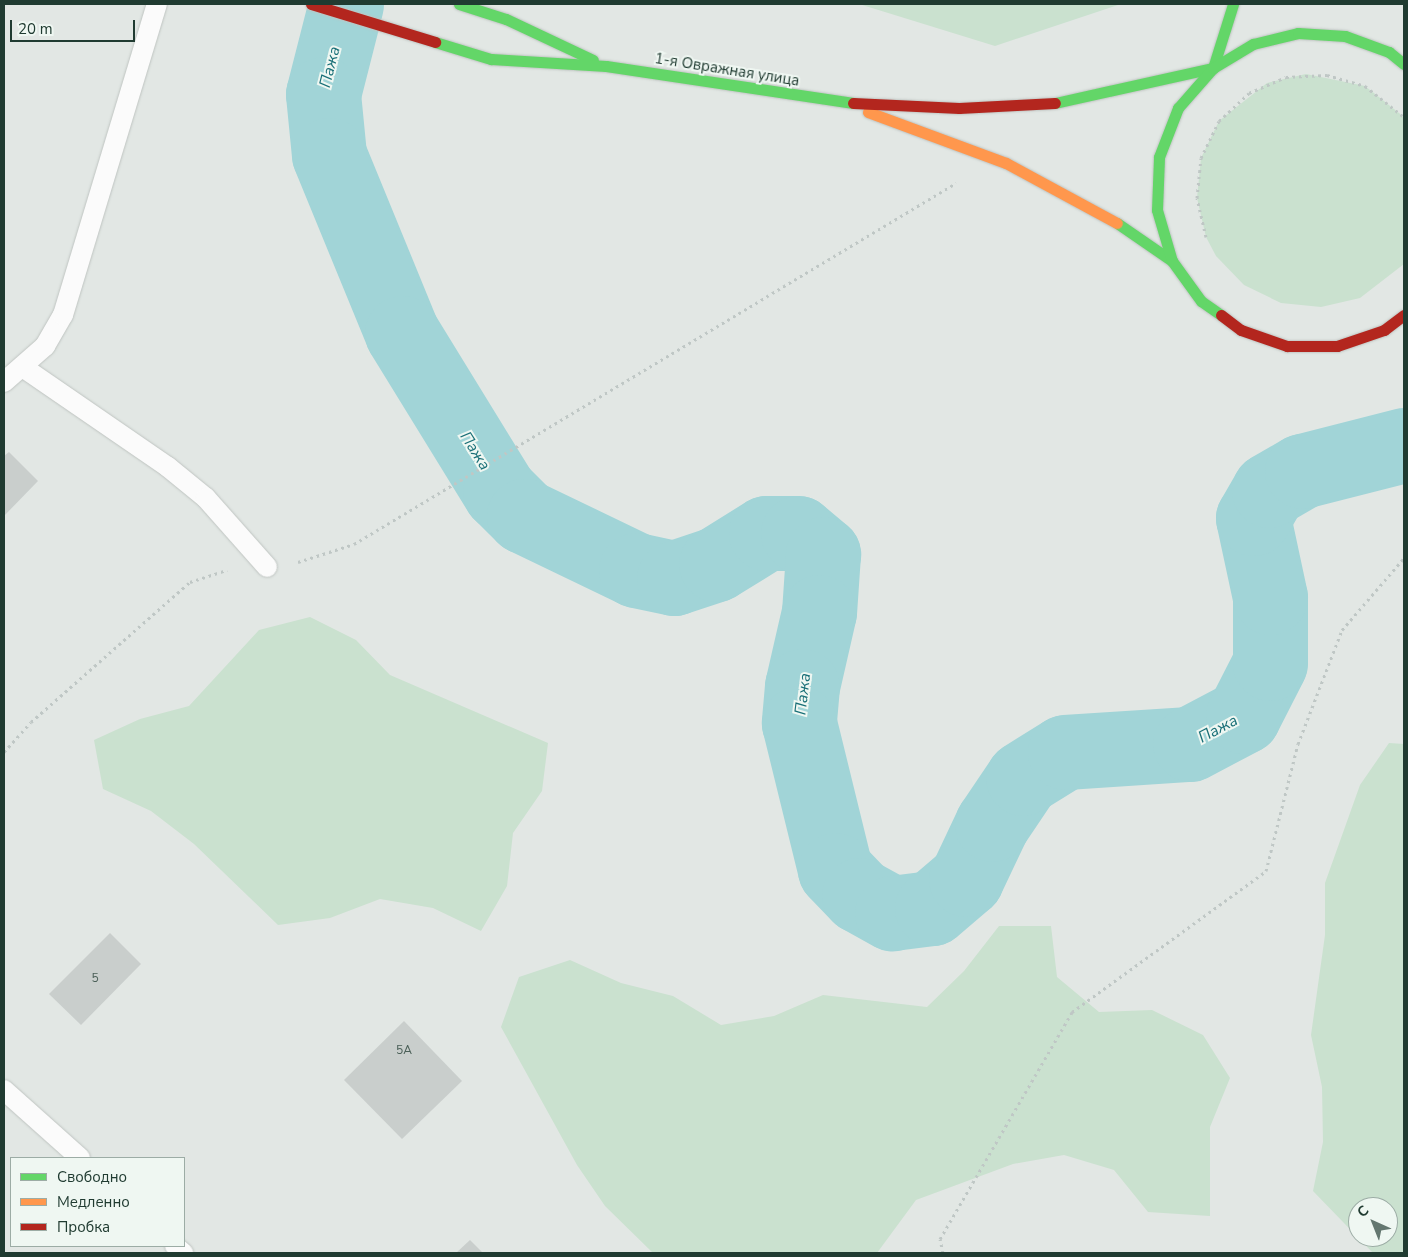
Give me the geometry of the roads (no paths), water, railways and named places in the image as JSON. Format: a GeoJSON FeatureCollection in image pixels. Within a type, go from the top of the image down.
{"type":"FeatureCollection","features":[{"type":"Feature","properties":{"kind":"street","name":"1-я Овражная улица"},"geometry":{"type":"LineString","coordinates":[[310,4],[491,59],[606,66],[843,103]]}},
{"type":"Feature","properties":{"kind":"street","name":"1-я Овражная улица"},"geometry":{"type":"LineString","coordinates":[[460,4],[506,19],[606,66]]}},
{"type":"Feature","properties":{"kind":"street"},"geometry":{"type":"LineString","coordinates":[[1233,4],[1213,68],[1178,108],[1159,157],[1157,210],[1172,261],[1201,301],[1240,330],[1288,346],[1337,346],[1404,324]]}},
{"type":"Feature","properties":{"kind":"street"},"geometry":{"type":"LineString","coordinates":[[843,103],[959,108],[1065,103],[1213,68],[1253,44],[1298,33],[1345,36],[1388,52],[1404,64]]}},
{"type":"Feature","properties":{"kind":"street"},"geometry":{"type":"LineString","coordinates":[[843,103],[1006,162],[1106,216],[1172,261]]}},
{"type":"Feature","properties":{"kind":"street"},"geometry":{"type":"LineString","coordinates":[[1384,330],[1404,316]]}},
{"type":"Feature","properties":{"kind":"lane"},"geometry":{"type":"LineString","coordinates":[[4,382],[24,368],[45,346],[63,315],[157,4]]}},
{"type":"Feature","properties":{"kind":"lane"},"geometry":{"type":"LineString","coordinates":[[24,368],[168,467],[206,498],[267,567]]}},
{"type":"Feature","properties":{"kind":"lane"},"geometry":{"type":"LineString","coordinates":[[4,1090],[79,1157]]}},
{"type":"Feature","properties":{"kind":"waterway","name":"Пажа"},"geometry":{"type":"LineString","coordinates":[[346,4],[323,94],[329,155],[402,333],[500,492],[524,516],[636,570],[674,578],[716,564],[766,533],[798,533],[823,554],[819,612],[802,686],[799,723],[835,870],[859,895],[892,913],[932,908],[966,879],[992,824],[1023,778],[1065,752],[1190,744],[1243,716],[1270,663],[1270,597],[1253,518],[1269,490],[1302,471],[1404,445]]}}]}
